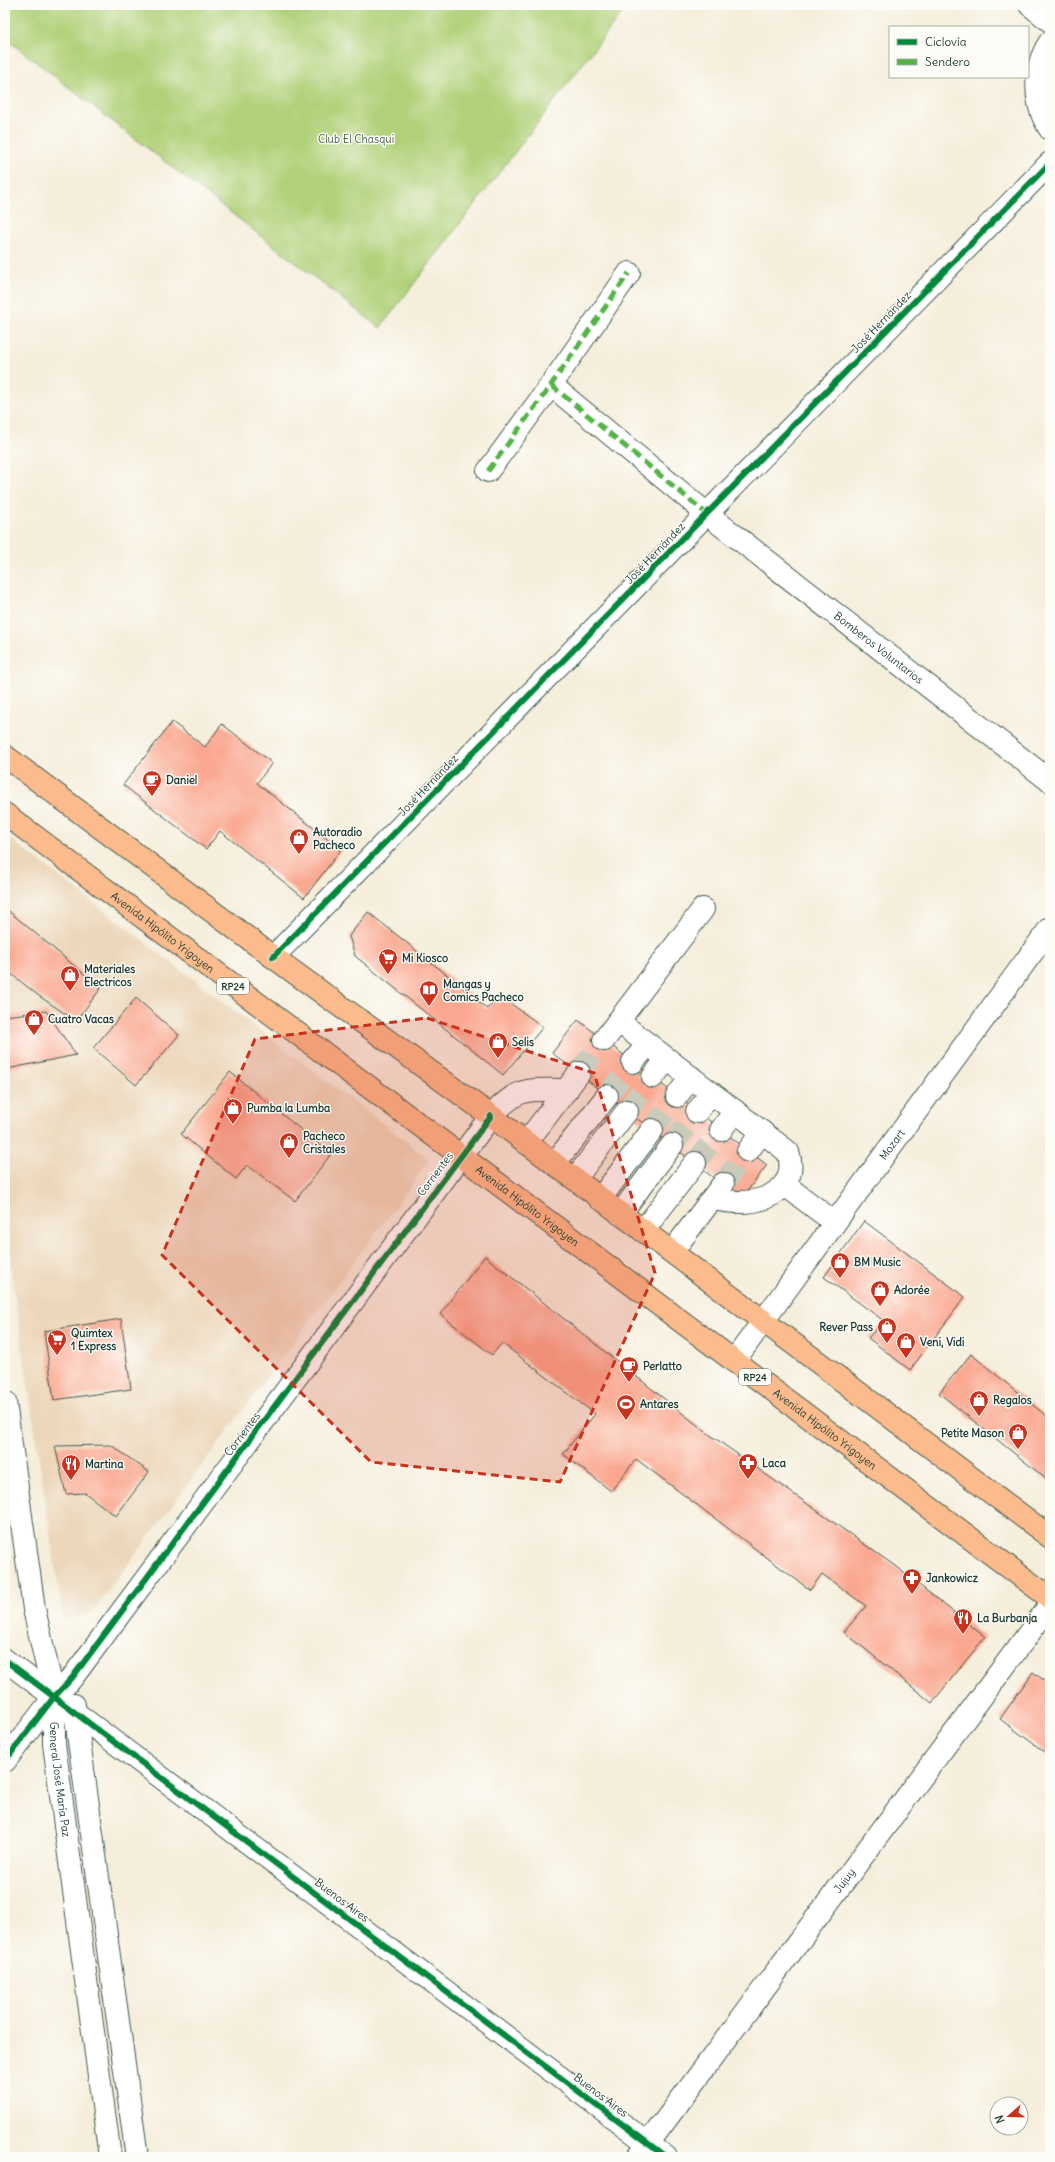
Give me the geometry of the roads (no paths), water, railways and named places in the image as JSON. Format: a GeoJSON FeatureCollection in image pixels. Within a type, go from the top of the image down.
{"type":"FeatureCollection","features":[{"type":"Feature","properties":{"kind":"main road"},"geometry":{"type":"LineString","coordinates":[[5,756],[273,957],[672,1252],[1050,1537]]}},
{"type":"Feature","properties":{"kind":"main road","name":"Avenida Hipólito Yrigoyen"},"geometry":{"type":"LineString","coordinates":[[5,814],[1050,1598]]}},
{"type":"Feature","properties":{"kind":"street"},"geometry":{"type":"LineString","coordinates":[[1030,5],[1050,21]]}},
{"type":"Feature","properties":{"kind":"street"},"geometry":{"type":"LineString","coordinates":[[1050,42],[1045,50],[1037,76],[1038,102],[1050,129]]}},
{"type":"Feature","properties":{"kind":"street","name":"José Hernández"},"geometry":{"type":"LineString","coordinates":[[273,957],[1050,163]]}},
{"type":"Feature","properties":{"kind":"street"},"geometry":{"type":"LineString","coordinates":[[488,472],[552,385],[629,273]]}},
{"type":"Feature","properties":{"kind":"street","name":"Bomberos Voluntarios"},"geometry":{"type":"LineString","coordinates":[[552,385],[707,514],[1050,781]]}},
{"type":"Feature","properties":{"kind":"street"},"geometry":{"type":"LineString","coordinates":[[604,1040],[703,909]]}},
{"type":"Feature","properties":{"kind":"street","name":"Mozart"},"geometry":{"type":"LineString","coordinates":[[734,1361],[1050,928]]}},
{"type":"Feature","properties":{"kind":"street"},"geometry":{"type":"LineString","coordinates":[[618,1021],[788,1152],[791,1161],[785,1185],[776,1193],[751,1202],[736,1202],[718,1191],[672,1252]]}},
{"type":"Feature","properties":{"kind":"street"},"geometry":{"type":"LineString","coordinates":[[633,1062],[648,1044]]}},
{"type":"Feature","properties":{"kind":"street"},"geometry":{"type":"LineString","coordinates":[[653,1077],[667,1059]]}},
{"type":"Feature","properties":{"kind":"street"},"geometry":{"type":"LineString","coordinates":[[677,1096],[691,1077]]}},
{"type":"Feature","properties":{"kind":"street","name":"Corrientes"},"geometry":{"type":"LineString","coordinates":[[5,1761],[54,1697],[72,1678],[490,1116],[507,1099],[516,1093],[573,1082],[526,1143]]}},
{"type":"Feature","properties":{"kind":"street"},"geometry":{"type":"LineString","coordinates":[[697,1112],[711,1093]]}},
{"type":"Feature","properties":{"kind":"street"},"geometry":{"type":"LineString","coordinates":[[554,1164],[608,1096]]}},
{"type":"Feature","properties":{"kind":"street"},"geometry":{"type":"LineString","coordinates":[[574,1179],[627,1111]]}},
{"type":"Feature","properties":{"kind":"street"},"geometry":{"type":"LineString","coordinates":[[721,1130],[735,1111]]}},
{"type":"Feature","properties":{"kind":"street"},"geometry":{"type":"LineString","coordinates":[[600,1199],[652,1130]]}},
{"type":"Feature","properties":{"kind":"street"},"geometry":{"type":"LineString","coordinates":[[748,1151],[762,1132]]}},
{"type":"Feature","properties":{"kind":"street"},"geometry":{"type":"LineString","coordinates":[[620,1214],[672,1145]]}},
{"type":"Feature","properties":{"kind":"street"},"geometry":{"type":"LineString","coordinates":[[643,1231],[695,1163]]}},
{"type":"Feature","properties":{"kind":"street"},"geometry":{"type":"LineString","coordinates":[[785,1185],[834,1222]]}},
{"type":"Feature","properties":{"kind":"street","name":"General José María Paz"},"geometry":{"type":"LineString","coordinates":[[5,1402],[34,1609],[54,1697],[54,1744],[110,2157]]}},
{"type":"Feature","properties":{"kind":"street","name":"Jujuy"},"geometry":{"type":"LineString","coordinates":[[644,2150],[1050,1605]]}},
{"type":"Feature","properties":{"kind":"street","name":"Buenos Aires"},"geometry":{"type":"LineString","coordinates":[[5,1660],[75,1712],[644,2150],[666,2157]]}},
{"type":"Feature","properties":{"kind":"street","name":"General José María Paz"},"geometry":{"type":"LineString","coordinates":[[72,1678],[75,1712],[137,2157]]}},
{"type":"Feature","properties":{"kind":"tunnel"},"geometry":{"type":"LineString","coordinates":[[579,1073],[604,1040]]}},
{"type":"Feature","properties":{"kind":"tunnel"},"geometry":{"type":"LineString","coordinates":[[607,1096],[633,1062]]}},
{"type":"Feature","properties":{"kind":"tunnel"},"geometry":{"type":"LineString","coordinates":[[627,1111],[653,1077]]}},
{"type":"Feature","properties":{"kind":"tunnel"},"geometry":{"type":"LineString","coordinates":[[652,1130],[677,1096]]}},
{"type":"Feature","properties":{"kind":"tunnel"},"geometry":{"type":"LineString","coordinates":[[672,1145],[697,1112]]}},
{"type":"Feature","properties":{"kind":"tunnel"},"geometry":{"type":"LineString","coordinates":[[695,1163],[721,1130]]}},
{"type":"Feature","properties":{"kind":"tunnel"},"geometry":{"type":"LineString","coordinates":[[723,1184],[748,1151]]}},
{"type":"Feature","properties":{"kind":"place","name":"Daniel"},"geometry":{"type":"Point","coordinates":[152,797]}},
{"type":"Feature","properties":{"kind":"place","name":"Autoradio Pacheco"},"geometry":{"type":"Point","coordinates":[299,855]}},
{"type":"Feature","properties":{"kind":"place","name":"Mi Kiosco"},"geometry":{"type":"Point","coordinates":[388,975]}},
{"type":"Feature","properties":{"kind":"place","name":"Materiales Electricos"},"geometry":{"type":"Point","coordinates":[70,992]}},
{"type":"Feature","properties":{"kind":"place","name":"Mangas y Comics Pacheco"},"geometry":{"type":"Point","coordinates":[429,1007]}},
{"type":"Feature","properties":{"kind":"place","name":"Cuatro Vacas"},"geometry":{"type":"Point","coordinates":[34,1036]}},
{"type":"Feature","properties":{"kind":"place","name":"Selis"},"geometry":{"type":"Point","coordinates":[498,1059]}},
{"type":"Feature","properties":{"kind":"place","name":"Pumba la Lumba"},"geometry":{"type":"Point","coordinates":[233,1125]}},
{"type":"Feature","properties":{"kind":"place","name":"Pacheco Cristales"},"geometry":{"type":"Point","coordinates":[289,1159]}},
{"type":"Feature","properties":{"kind":"place","name":"BM Music"},"geometry":{"type":"Point","coordinates":[840,1279]}},
{"type":"Feature","properties":{"kind":"place","name":"Adorée"},"geometry":{"type":"Point","coordinates":[880,1307]}},
{"type":"Feature","properties":{"kind":"place","name":"Rever Pass"},"geometry":{"type":"Point","coordinates":[887,1344]}},
{"type":"Feature","properties":{"kind":"place","name":"Quimtex 1 Express"},"geometry":{"type":"Point","coordinates":[57,1356]}},
{"type":"Feature","properties":{"kind":"place","name":"Veni, Vidi"},"geometry":{"type":"Point","coordinates":[906,1359]}},
{"type":"Feature","properties":{"kind":"place","name":"Perlatto"},"geometry":{"type":"Point","coordinates":[629,1383]}},
{"type":"Feature","properties":{"kind":"place","name":"Regalos"},"geometry":{"type":"Point","coordinates":[979,1417]}},
{"type":"Feature","properties":{"kind":"place","name":"Antares"},"geometry":{"type":"Point","coordinates":[626,1421]}},
{"type":"Feature","properties":{"kind":"place","name":"Petite Mason"},"geometry":{"type":"Point","coordinates":[1018,1450]}},
{"type":"Feature","properties":{"kind":"place","name":"Laca"},"geometry":{"type":"Point","coordinates":[748,1480]}},
{"type":"Feature","properties":{"kind":"place","name":"Martina"},"geometry":{"type":"Point","coordinates":[71,1481]}},
{"type":"Feature","properties":{"kind":"place","name":"Jankowicz"},"geometry":{"type":"Point","coordinates":[912,1595]}},
{"type":"Feature","properties":{"kind":"place","name":"La Burbanja"},"geometry":{"type":"Point","coordinates":[963,1635]}},
{"type":"Feature","properties":{"kind":"park label","name":"Club El Chasqui"},"geometry":{"type":"Point","coordinates":[356,139]}}]}
